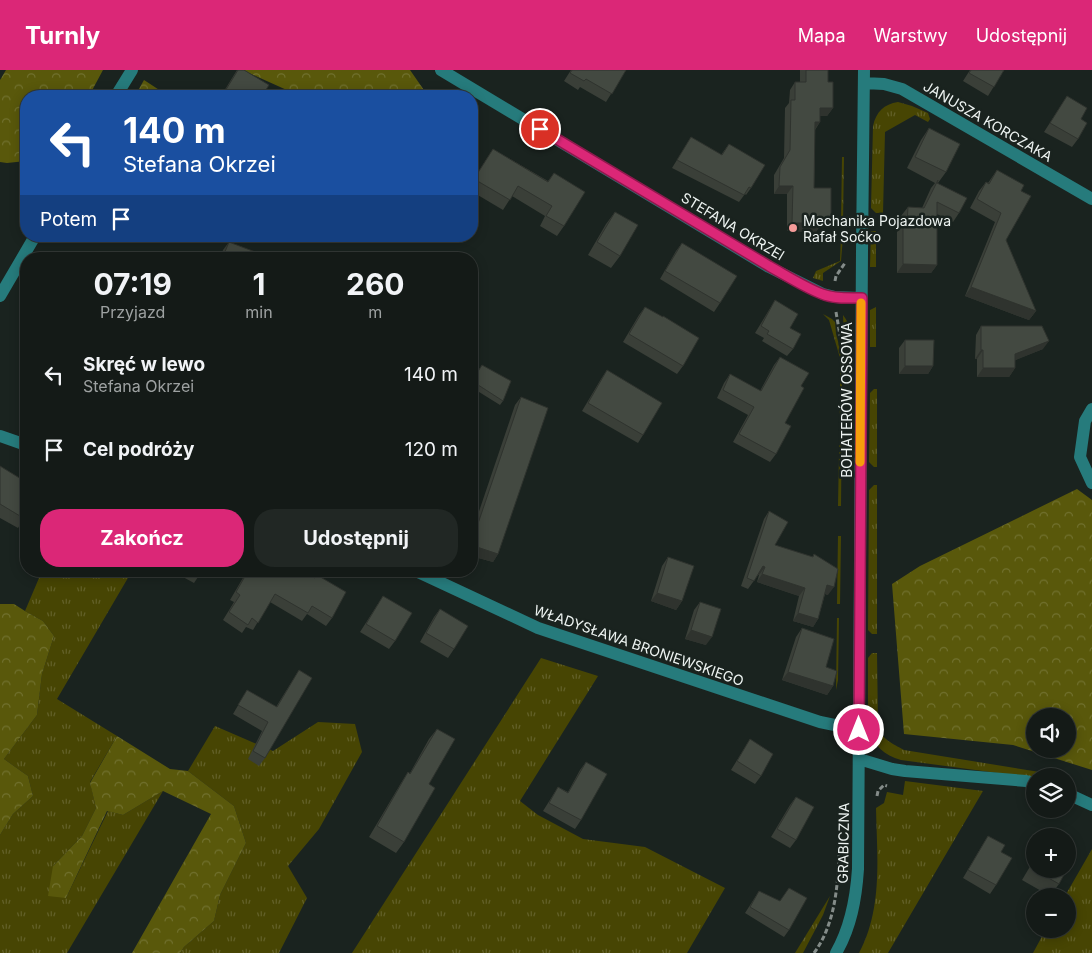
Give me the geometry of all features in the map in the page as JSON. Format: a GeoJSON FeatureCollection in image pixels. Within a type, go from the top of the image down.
{"type":"FeatureCollection","features":[{"type":"Feature","properties":{"kind":"street"},"geometry":{"type":"LineString","coordinates":[[120,90],[132,70]]}},
{"type":"Feature","properties":{"kind":"street","name":"STEFANA OKRZEI"},"geometry":{"type":"LineString","coordinates":[[441,70],[474,90]]}},
{"type":"Feature","properties":{"kind":"street","name":"BOHATERÓW OSSOWA"},"geometry":{"type":"LineString","coordinates":[[859,730],[864,76]]}},
{"type":"Feature","properties":{"kind":"street","name":"JANUSZA KORCZAKA"},"geometry":{"type":"LineString","coordinates":[[864,76],[902,89],[1092,199]]}},
{"type":"Feature","properties":{"kind":"street","name":"STEFANA OKRZEI"},"geometry":{"type":"LineString","coordinates":[[478,92],[769,266],[823,294],[835,297],[862,298]]}},
{"type":"Feature","properties":{"kind":"street"},"geometry":{"type":"LineString","coordinates":[[0,296],[20,262]]}},
{"type":"Feature","properties":{"kind":"street"},"geometry":{"type":"LineString","coordinates":[[1092,409],[1085,421],[1080,458],[1092,483]]}},
{"type":"Feature","properties":{"kind":"street"},"geometry":{"type":"LineString","coordinates":[[0,436],[20,443]]}},
{"type":"Feature","properties":{"kind":"street","name":"WŁADYSŁAWA BRONIEWSKIEGO"},"geometry":{"type":"LineString","coordinates":[[429,577],[538,628],[820,722],[859,730]]}},
{"type":"Feature","properties":{"kind":"street","name":"GRABICZNA"},"geometry":{"type":"LineString","coordinates":[[836,953],[848,930],[856,891],[859,847],[859,730]]}},
{"type":"Feature","properties":{"kind":"street"},"geometry":{"type":"LineString","coordinates":[[859,759],[905,771],[1026,781]]}},
{"type":"Feature","properties":{"kind":"street"},"geometry":{"type":"LineString","coordinates":[[1076,798],[1092,805]]}},
{"type":"Feature","properties":{"kind":"path"},"geometry":{"type":"LineString","coordinates":[[814,953],[819,946],[832,915],[836,891],[840,825]]}},
{"type":"Feature","properties":{"kind":"green space"},"geometry":{"type":"Polygon","coordinates":[[[6,70],[103,70],[92,90],[20,90],[20,162],[7,163],[0,162],[0,80],[6,70]]]}},
{"type":"Feature","properties":{"kind":"green space"},"geometry":{"type":"Polygon","coordinates":[[[242,70],[410,70],[424,90],[287,90],[242,70]]]}},
{"type":"Feature","properties":{"kind":"green space"},"geometry":{"type":"Polygon","coordinates":[[[144,80],[159,90],[138,90],[144,80]]]}},
{"type":"Feature","properties":{"kind":"green space"},"geometry":{"type":"Polygon","coordinates":[[[898,102],[928,113],[930,119],[928,122],[915,115],[885,132],[883,213],[876,213],[871,208],[873,126],[881,110],[898,102]]]}},
{"type":"Feature","properties":{"kind":"green space"},"geometry":{"type":"Polygon","coordinates":[[[842,157],[844,157],[843,223],[841,223],[842,157]]]}},
{"type":"Feature","properties":{"kind":"green space"},"geometry":{"type":"Polygon","coordinates":[[[871,231],[876,231],[876,267],[870,267],[871,231]]]}},
{"type":"Feature","properties":{"kind":"green space"},"geometry":{"type":"Polygon","coordinates":[[[841,236],[843,237],[841,261],[823,273],[823,281],[813,278],[816,271],[840,261],[841,236]]]}},
{"type":"Feature","properties":{"kind":"green space"},"geometry":{"type":"Polygon","coordinates":[[[876,307],[876,347],[870,347],[870,310],[876,307]]]}},
{"type":"Feature","properties":{"kind":"green space"},"geometry":{"type":"Polygon","coordinates":[[[823,314],[835,322],[842,356],[842,387],[840,387],[840,358],[829,320],[823,314]]]}},
{"type":"Feature","properties":{"kind":"green space"},"geometry":{"type":"Polygon","coordinates":[[[843,315],[849,325],[851,335],[852,356],[850,357],[844,326],[843,315]]]}},
{"type":"Feature","properties":{"kind":"green space"},"geometry":{"type":"Polygon","coordinates":[[[877,389],[877,467],[874,467],[869,462],[870,393],[877,389]]]}},
{"type":"Feature","properties":{"kind":"green space"},"geometry":{"type":"Polygon","coordinates":[[[840,400],[842,400],[841,506],[838,506],[840,400]]]}},
{"type":"Feature","properties":{"kind":"green space"},"geometry":{"type":"Polygon","coordinates":[[[874,485],[877,485],[877,634],[872,634],[868,630],[869,490],[874,485]]]}},
{"type":"Feature","properties":{"kind":"green space"},"geometry":{"type":"Polygon","coordinates":[[[1077,489],[1092,500],[1092,770],[1054,758],[1076,758],[1076,708],[1026,708],[1026,749],[1013,745],[904,734],[892,584],[920,566],[1077,489]]]}},
{"type":"Feature","properties":{"kind":"green space"},"geometry":{"type":"Polygon","coordinates":[[[838,536],[841,536],[840,604],[837,604],[838,536]]]}},
{"type":"Feature","properties":{"kind":"green space"},"geometry":{"type":"Polygon","coordinates":[[[39,577],[128,577],[57,699],[117,736],[90,782],[96,808],[82,836],[53,866],[66,898],[108,811],[123,815],[163,791],[67,953],[0,953],[0,835],[13,814],[33,796],[28,776],[4,759],[37,715],[42,674],[54,636],[43,621],[25,611],[39,577]]]}},
{"type":"Feature","properties":{"kind":"green space"},"geometry":{"type":"Polygon","coordinates":[[[0,604],[14,604],[43,621],[54,636],[42,674],[37,715],[4,759],[28,776],[33,796],[13,814],[0,835],[0,604]]]}},
{"type":"Feature","properties":{"kind":"green space"},"geometry":{"type":"Polygon","coordinates":[[[837,618],[839,618],[838,680],[836,690],[837,618]]]}},
{"type":"Feature","properties":{"kind":"green space"},"geometry":{"type":"Polygon","coordinates":[[[872,653],[877,653],[878,726],[885,738],[904,750],[1026,770],[1026,777],[901,760],[880,749],[873,740],[868,728],[868,658],[872,653]]]}},
{"type":"Feature","properties":{"kind":"green space"},"geometry":{"type":"Polygon","coordinates":[[[541,658],[598,676],[520,801],[538,815],[583,839],[645,847],[725,888],[687,953],[352,953],[541,658]]]}},
{"type":"Feature","properties":{"kind":"green space"},"geometry":{"type":"Polygon","coordinates":[[[318,722],[355,724],[362,752],[319,829],[288,866],[307,898],[279,953],[180,953],[184,947],[214,921],[220,895],[246,843],[234,806],[188,771],[215,726],[273,751],[318,722]]]}},
{"type":"Feature","properties":{"kind":"green space"},"geometry":{"type":"Polygon","coordinates":[[[117,736],[170,769],[188,771],[234,806],[246,843],[220,895],[214,921],[184,947],[180,953],[132,953],[211,814],[163,791],[123,815],[107,811],[66,898],[48,896],[53,866],[82,836],[96,808],[90,783],[117,736]]]}},
{"type":"Feature","properties":{"kind":"green space"},"geometry":{"type":"Polygon","coordinates":[[[905,781],[983,791],[888,953],[859,953],[867,936],[875,900],[877,882],[876,808],[884,803],[887,792],[903,795],[905,781]]]}},
{"type":"Feature","properties":{"kind":"green space"},"geometry":{"type":"Polygon","coordinates":[[[1092,849],[1092,953],[1033,953],[1041,938],[1076,938],[1076,888],[1070,888],[1092,849]]]}},
{"type":"Feature","properties":{"kind":"green space"},"geometry":{"type":"Polygon","coordinates":[[[830,896],[823,915],[803,953],[795,953],[830,896]]]}},
{"type":"Feature","properties":{"kind":"building"},"geometry":{"type":"Polygon","coordinates":[[[238,70],[244,70],[269,85],[266,90],[226,90],[238,70]]]}},
{"type":"Feature","properties":{"kind":"building"},"geometry":{"type":"Polygon","coordinates":[[[572,70],[626,70],[612,94],[586,79],[584,81],[570,73],[572,70]]]}},
{"type":"Feature","properties":{"kind":"building"},"geometry":{"type":"Polygon","coordinates":[[[806,70],[828,70],[828,82],[833,82],[833,108],[820,108],[820,122],[815,122],[814,188],[831,188],[831,218],[822,217],[822,223],[792,223],[793,186],[779,186],[780,167],[790,150],[791,100],[795,100],[795,82],[806,82],[806,70]]]}},
{"type":"Feature","properties":{"kind":"building"},"geometry":{"type":"Polygon","coordinates":[[[971,70],[1004,70],[994,87],[969,73],[971,70]]]}},
{"type":"Feature","properties":{"kind":"building"},"geometry":{"type":"Polygon","coordinates":[[[1067,96],[1087,108],[1081,119],[1087,123],[1078,139],[1050,123],[1067,96]]]}},
{"type":"Feature","properties":{"kind":"building"},"geometry":{"type":"Polygon","coordinates":[[[929,128],[960,144],[946,172],[915,157],[929,128]]]}},
{"type":"Feature","properties":{"kind":"building"},"geometry":{"type":"Polygon","coordinates":[[[691,137],[722,155],[729,144],[765,165],[751,188],[749,187],[744,195],[677,160],[691,137]]]}},
{"type":"Feature","properties":{"kind":"building"},"geometry":{"type":"Polygon","coordinates":[[[493,149],[548,182],[554,173],[585,192],[564,226],[546,216],[552,206],[518,186],[510,200],[478,181],[478,173],[493,149]]]}},
{"type":"Feature","properties":{"kind":"building"},"geometry":{"type":"Polygon","coordinates":[[[997,170],[1024,185],[1021,191],[1031,196],[1006,240],[1036,311],[971,287],[1001,213],[977,199],[986,182],[989,184],[997,170]]]}},
{"type":"Feature","properties":{"kind":"building"},"geometry":{"type":"Polygon","coordinates":[[[938,180],[937,183],[967,198],[959,213],[937,202],[937,265],[903,264],[903,223],[907,223],[908,207],[924,208],[938,180]]]}},
{"type":"Feature","properties":{"kind":"building"},"geometry":{"type":"Polygon","coordinates":[[[615,212],[638,225],[620,256],[597,242],[615,212]]]}},
{"type":"Feature","properties":{"kind":"building"},"geometry":{"type":"Polygon","coordinates":[[[229,242],[255,252],[225,252],[229,242]]]}},
{"type":"Feature","properties":{"kind":"building"},"geometry":{"type":"Polygon","coordinates":[[[682,243],[737,276],[720,303],[665,271],[682,243]]]}},
{"type":"Feature","properties":{"kind":"building"},"geometry":{"type":"Polygon","coordinates":[[[775,300],[798,314],[790,328],[801,334],[793,349],[767,334],[769,331],[761,326],[775,300]]]}},
{"type":"Feature","properties":{"kind":"building"},"geometry":{"type":"Polygon","coordinates":[[[645,307],[699,338],[683,366],[629,334],[645,307]]]}},
{"type":"Feature","properties":{"kind":"building"},"geometry":{"type":"Polygon","coordinates":[[[981,326],[1042,326],[1049,341],[1015,354],[1015,368],[983,368],[981,326]]]}},
{"type":"Feature","properties":{"kind":"building"},"geometry":{"type":"Polygon","coordinates":[[[905,340],[934,340],[933,366],[905,366],[905,340]]]}},
{"type":"Feature","properties":{"kind":"building"},"geometry":{"type":"Polygon","coordinates":[[[780,357],[809,373],[801,386],[804,388],[785,423],[791,426],[776,454],[739,434],[754,407],[723,390],[730,374],[761,391],[780,357]]]}},
{"type":"Feature","properties":{"kind":"building"},"geometry":{"type":"Polygon","coordinates":[[[482,365],[511,381],[503,401],[478,385],[478,371],[482,365]]]}},
{"type":"Feature","properties":{"kind":"building"},"geometry":{"type":"Polygon","coordinates":[[[607,370],[662,403],[643,435],[588,403],[607,370]]]}},
{"type":"Feature","properties":{"kind":"building"},"geometry":{"type":"Polygon","coordinates":[[[521,397],[548,408],[498,554],[478,547],[478,523],[521,397]]]}},
{"type":"Feature","properties":{"kind":"building"},"geometry":{"type":"Polygon","coordinates":[[[0,466],[20,478],[20,516],[0,504],[0,466]]]}},
{"type":"Feature","properties":{"kind":"building"},"geometry":{"type":"Polygon","coordinates":[[[769,511],[788,522],[775,545],[813,557],[814,554],[838,569],[834,587],[827,585],[818,619],[798,613],[805,588],[762,574],[765,567],[763,566],[754,581],[747,578],[769,511]]]}},
{"type":"Feature","properties":{"kind":"building"},"geometry":{"type":"Polygon","coordinates":[[[668,557],[694,566],[682,601],[657,593],[668,557]]]}},
{"type":"Feature","properties":{"kind":"building"},"geometry":{"type":"Polygon","coordinates":[[[245,577],[320,577],[346,592],[332,618],[312,606],[308,613],[275,594],[258,623],[252,618],[248,625],[229,612],[240,595],[236,592],[245,577]]]}},
{"type":"Feature","properties":{"kind":"building"},"geometry":{"type":"Polygon","coordinates":[[[383,596],[412,613],[395,641],[366,624],[383,596]]]}},
{"type":"Feature","properties":{"kind":"building"},"geometry":{"type":"Polygon","coordinates":[[[700,602],[721,609],[712,637],[691,630],[700,602]]]}},
{"type":"Feature","properties":{"kind":"building"},"geometry":{"type":"Polygon","coordinates":[[[440,609],[468,626],[454,649],[426,633],[440,609]]]}},
{"type":"Feature","properties":{"kind":"building"},"geometry":{"type":"Polygon","coordinates":[[[802,628],[834,639],[826,667],[837,671],[833,686],[788,672],[802,628]]]}},
{"type":"Feature","properties":{"kind":"building"},"geometry":{"type":"Polygon","coordinates":[[[299,670],[312,678],[265,758],[253,751],[268,722],[238,705],[247,690],[277,707],[299,670]]]}},
{"type":"Feature","properties":{"kind":"building"},"geometry":{"type":"Polygon","coordinates":[[[437,729],[455,739],[429,784],[435,788],[404,842],[377,826],[408,772],[410,774],[437,729]]]}},
{"type":"Feature","properties":{"kind":"building"},"geometry":{"type":"Polygon","coordinates":[[[750,739],[773,754],[761,776],[737,761],[750,739]]]}},
{"type":"Feature","properties":{"kind":"building"},"geometry":{"type":"Polygon","coordinates":[[[586,762],[607,774],[581,820],[549,803],[558,787],[568,793],[586,762]]]}},
{"type":"Feature","properties":{"kind":"building"},"geometry":{"type":"Polygon","coordinates":[[[796,797],[814,807],[796,840],[777,829],[796,797]]]}},
{"type":"Feature","properties":{"kind":"building"},"geometry":{"type":"Polygon","coordinates":[[[988,836],[1005,845],[1001,852],[1012,858],[996,885],[968,870],[988,836]]]}},
{"type":"Feature","properties":{"kind":"building"},"geometry":{"type":"Polygon","coordinates":[[[1048,878],[1062,878],[1059,884],[1048,878]]]}},
{"type":"Feature","properties":{"kind":"building"},"geometry":{"type":"Polygon","coordinates":[[[789,888],[807,898],[789,930],[750,907],[759,891],[780,901],[789,888]]]}},
{"type":"Feature","properties":{"kind":"slow traffic"},"geometry":{"type":"LineString","coordinates":[[860,462],[861,303]]}},
{"type":"Feature","properties":{"kind":"place","name":"Mechanika Pojazdowa Rafał Soćko"},"geometry":{"type":"Point","coordinates":[793,228]}},
{"type":"Feature","properties":{"kind":"route"},"geometry":{"type":"LineString","coordinates":[[540,129],[804,285],[823,294],[835,297],[862,298],[859,730]]}}]}
